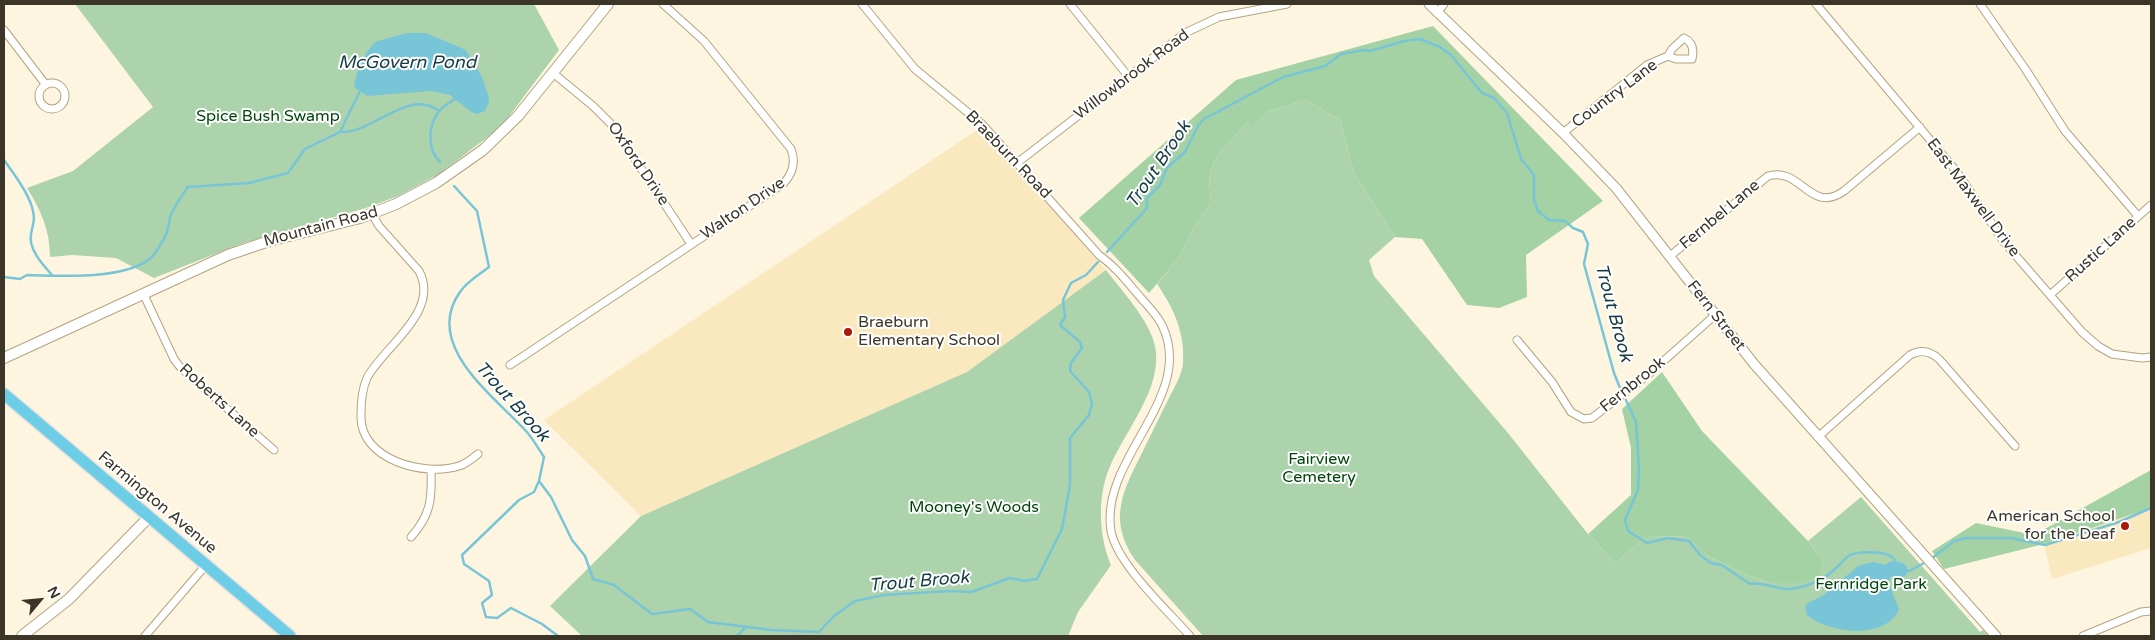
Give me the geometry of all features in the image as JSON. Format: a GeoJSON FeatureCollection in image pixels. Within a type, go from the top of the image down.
{"type":"FeatureCollection","features":[{"type":"Feature","properties":{"kind":"main road","name":"Mountain Road"},"geometry":{"type":"LineString","coordinates":[[4,358],[143,293],[246,248],[339,225],[372,214],[428,188],[483,150],[518,116],[608,4]]}},
{"type":"Feature","properties":{"kind":"main road","name":"Farmington Avenue"},"geometry":{"type":"LineString","coordinates":[[4,394],[290,636]]}},
{"type":"Feature","properties":{"kind":"main road"},"geometry":{"type":"LineString","coordinates":[[22,636],[80,588],[149,517]]}},
{"type":"Feature","properties":{"kind":"street","name":"Walton Drive"},"geometry":{"type":"LineString","coordinates":[[510,365],[784,183],[792,171],[793,156],[790,149],[704,41],[663,4]]}},
{"type":"Feature","properties":{"kind":"street","name":"Braeburn Road"},"geometry":{"type":"LineString","coordinates":[[862,4],[915,69],[982,124],[1099,255],[1112,264],[1162,325],[1168,346],[1169,363],[1163,393],[1114,489],[1111,504],[1112,532],[1115,545],[1124,561],[1190,636]]}},
{"type":"Feature","properties":{"kind":"street"},"geometry":{"type":"LineString","coordinates":[[1070,4],[1128,76]]}},
{"type":"Feature","properties":{"kind":"street","name":"Willowbrook Road"},"geometry":{"type":"LineString","coordinates":[[1018,163],[1185,33],[1219,17],[1287,4]]}},
{"type":"Feature","properties":{"kind":"street","name":"Fern Street"},"geometry":{"type":"LineString","coordinates":[[1430,4],[1563,133],[1616,188],[1670,256],[1714,316],[1818,437],[1996,636]]}},
{"type":"Feature","properties":{"kind":"street"},"geometry":{"type":"LineString","coordinates":[[1438,12],[1444,4]]}},
{"type":"Feature","properties":{"kind":"street","name":"East Maxwell Drive"},"geometry":{"type":"LineString","coordinates":[[1816,4],[1920,127],[1962,180],[2004,242],[2082,332],[2098,346],[2112,354],[2142,358],[2151,357]]}},
{"type":"Feature","properties":{"kind":"street"},"geometry":{"type":"LineString","coordinates":[[1980,4],[2026,70],[2065,131],[2138,216]]}},
{"type":"Feature","properties":{"kind":"street"},"geometry":{"type":"LineString","coordinates":[[4,30],[46,86]]}},
{"type":"Feature","properties":{"kind":"street","name":"Country Lane"},"geometry":{"type":"LineString","coordinates":[[1563,133],[1647,66],[1668,56]]}},
{"type":"Feature","properties":{"kind":"street","name":"Oxford Drive"},"geometry":{"type":"LineString","coordinates":[[553,73],[593,106],[613,126],[691,244]]}},
{"type":"Feature","properties":{"kind":"street","name":"Fernbel Lane"},"geometry":{"type":"LineString","coordinates":[[1670,256],[1768,176],[1785,175],[1817,196],[1832,197],[1844,191],[1920,127]]}},
{"type":"Feature","properties":{"kind":"street","name":"Rustic Lane"},"geometry":{"type":"LineString","coordinates":[[2050,295],[2151,205]]}},
{"type":"Feature","properties":{"kind":"street"},"geometry":{"type":"LineString","coordinates":[[372,214],[419,272],[424,280],[425,288],[417,312],[410,325],[373,367],[366,380],[360,419],[365,434],[372,445],[383,454],[395,462],[408,467],[430,470],[458,467],[478,454]]}},
{"type":"Feature","properties":{"kind":"street","name":"Roberts Lane"},"geometry":{"type":"LineString","coordinates":[[143,293],[174,359],[180,367],[274,450]]}},
{"type":"Feature","properties":{"kind":"street","name":"Fernbrook"},"geometry":{"type":"LineString","coordinates":[[1517,340],[1552,382],[1571,412],[1584,419],[1592,418],[1649,374],[1714,316]]}},
{"type":"Feature","properties":{"kind":"street"},"geometry":{"type":"LineString","coordinates":[[1818,437],[1907,358],[1921,351],[1932,354],[1940,359],[2015,446]]}},
{"type":"Feature","properties":{"kind":"street"},"geometry":{"type":"LineString","coordinates":[[411,537],[419,528],[429,509],[431,491],[430,470]]}},
{"type":"Feature","properties":{"kind":"street"},"geometry":{"type":"LineString","coordinates":[[145,636],[206,565]]}},
{"type":"Feature","properties":{"kind":"street"},"geometry":{"type":"LineString","coordinates":[[2083,636],[2142,612],[2151,611]]}},
{"type":"Feature","properties":{"kind":"shaded area","name":"Braeburn Elementary School"},"geometry":{"type":"Polygon","coordinates":[[[980,128],[1106,270],[967,372],[641,516],[544,420],[980,128]]]}},
{"type":"Feature","properties":{"kind":"shaded area","name":"American School for the Deaf"},"geometry":{"type":"Polygon","coordinates":[[[2151,508],[2151,548],[2052,579],[2044,544],[2151,508]]]}},
{"type":"Feature","properties":{"kind":"green space","name":"Spice Bush Swamp"},"geometry":{"type":"Polygon","coordinates":[[[75,4],[534,4],[559,50],[501,127],[439,174],[398,196],[366,208],[243,243],[154,278],[116,258],[72,255],[50,257],[50,247],[44,221],[27,188],[73,171],[153,107],[75,4]]]}},
{"type":"Feature","properties":{"kind":"green space"},"geometry":{"type":"Polygon","coordinates":[[[1433,26],[1603,201],[1526,255],[1527,297],[1499,308],[1467,305],[1422,239],[1395,237],[1354,173],[1340,120],[1306,100],[1267,112],[1252,126],[1247,122],[1215,159],[1209,177],[1211,203],[1195,225],[1178,259],[1149,293],[1079,218],[1236,80],[1433,26]]]}},
{"type":"Feature","properties":{"kind":"green space","name":"Fairview Cemetery"},"geometry":{"type":"Polygon","coordinates":[[[1306,100],[1340,120],[1354,173],[1395,237],[1369,260],[1374,276],[1508,433],[1588,534],[1615,563],[1646,537],[1688,536],[1708,556],[1745,574],[1770,583],[1802,583],[1821,573],[1823,562],[1808,541],[1861,497],[1980,632],[1983,630],[1989,636],[1203,636],[1135,560],[1127,546],[1120,519],[1124,493],[1183,366],[1182,340],[1177,320],[1157,284],[1178,259],[1195,225],[1211,203],[1209,177],[1215,159],[1247,122],[1252,125],[1267,112],[1306,100]]]}},
{"type":"Feature","properties":{"kind":"green space","name":"Mooney's Woods"},"geometry":{"type":"Polygon","coordinates":[[[1106,270],[1142,317],[1152,336],[1156,362],[1154,378],[1148,394],[1115,455],[1105,480],[1101,517],[1104,542],[1111,565],[1078,612],[1068,636],[582,636],[550,606],[641,516],[967,372],[1106,270]]]}},
{"type":"Feature","properties":{"kind":"green space"},"geometry":{"type":"Polygon","coordinates":[[[1662,372],[1702,431],[1808,541],[1823,562],[1821,574],[1802,583],[1770,583],[1745,574],[1708,556],[1687,536],[1646,537],[1615,563],[1588,534],[1631,495],[1631,448],[1622,409],[1662,372]]]}},
{"type":"Feature","properties":{"kind":"green space"},"geometry":{"type":"Polygon","coordinates":[[[2151,470],[2151,508],[2044,544],[1944,569],[1932,551],[1976,523],[2034,535],[2151,470]]]}},
{"type":"Feature","properties":{"kind":"water","name":"McGovern Pond"},"geometry":{"type":"Polygon","coordinates":[[[406,33],[426,33],[466,50],[482,77],[488,95],[489,102],[485,111],[477,114],[471,112],[450,95],[431,91],[367,96],[354,87],[361,63],[367,51],[375,42],[406,33]]]}},
{"type":"Feature","properties":{"kind":"water"},"geometry":{"type":"Polygon","coordinates":[[[1873,562],[1892,566],[1889,584],[1899,609],[1893,619],[1883,626],[1857,631],[1829,626],[1807,615],[1805,607],[1808,603],[1824,595],[1858,566],[1873,562]]]}},
{"type":"Feature","properties":{"kind":"waterway","name":"Trout Brook"},"geometry":{"type":"LineString","coordinates":[[1107,252],[1147,208],[1147,198],[1160,185],[1167,168],[1185,152],[1198,126],[1204,119],[1283,77],[1325,66],[1341,54],[1364,50],[1370,51],[1404,41],[1420,39],[1440,47],[1451,55],[1482,93],[1494,98],[1507,113],[1521,159],[1534,175],[1534,200],[1538,211],[1549,220],[1565,221],[1573,228],[1583,232],[1588,244],[1584,264],[1614,373],[1620,388]]}},
{"type":"Feature","properties":{"kind":"waterway","name":"Trout Brook"},"geometry":{"type":"LineString","coordinates":[[4,277],[20,279],[27,275],[96,275],[132,268],[146,261],[156,252],[163,240],[170,217],[188,187],[249,183],[288,173],[305,149],[340,132],[361,89]]}},
{"type":"Feature","properties":{"kind":"waterway","name":"Trout Brook"},"geometry":{"type":"LineString","coordinates":[[440,162],[432,150],[431,128],[441,109],[457,97]]}},
{"type":"Feature","properties":{"kind":"waterway"},"geometry":{"type":"LineString","coordinates":[[340,132],[352,131],[416,104],[427,105],[439,111]]}},
{"type":"Feature","properties":{"kind":"waterway"},"geometry":{"type":"LineString","coordinates":[[4,160],[30,201],[34,219],[31,234],[32,245],[37,256],[52,275]]}},
{"type":"Feature","properties":{"kind":"waterway","name":"Trout Brook"},"geometry":{"type":"LineString","coordinates":[[454,186],[477,211],[489,267],[463,288],[451,312],[450,331],[456,350],[467,369],[481,386],[526,431],[544,457],[539,481],[551,497],[572,540],[585,556],[593,579],[614,585],[652,614],[690,609],[708,622],[771,630],[819,632],[834,616],[855,601],[884,595],[949,591],[971,592],[1010,578],[1024,581],[1037,579],[1062,529],[1070,485],[1070,438],[1089,415],[1092,403],[1089,392],[1070,371],[1071,363],[1082,348],[1080,342],[1060,325],[1065,317],[1063,300],[1071,283],[1086,275],[1098,262]]}},
{"type":"Feature","properties":{"kind":"waterway","name":"Trout Brook"},"geometry":{"type":"LineString","coordinates":[[1626,400],[1636,422],[1639,469],[1638,490],[1625,520],[1628,531],[1647,543],[1668,538],[1689,541],[1700,555],[1711,563],[1722,565],[1750,584],[1755,583],[1786,589],[1815,582],[1832,572],[1848,556],[1859,553],[1871,552],[1888,555],[1895,560],[1900,570],[1909,571],[1926,562]]}},
{"type":"Feature","properties":{"kind":"waterway","name":"Trout Brook"},"geometry":{"type":"LineString","coordinates":[[539,481],[534,492],[519,500],[462,555],[464,564],[489,581],[492,595],[482,603],[486,617],[497,618],[511,608],[542,624],[558,636]]}},
{"type":"Feature","properties":{"kind":"waterway","name":"Trout Brook"},"geometry":{"type":"LineString","coordinates":[[1931,559],[1954,541],[1966,538],[2011,538],[2045,545],[2119,522],[2151,508]]}},
{"type":"Feature","properties":{"kind":"waterway","name":"Trout Brook"},"geometry":{"type":"LineString","coordinates":[[1892,569],[1900,570]]}},
{"type":"Feature","properties":{"kind":"waterway","name":"Trout Brook"},"geometry":{"type":"LineString","coordinates":[[737,636],[746,627]]}},
{"type":"Feature","properties":{"kind":"place","name":"Braeburn Elementary School"},"geometry":{"type":"Point","coordinates":[848,332]}},
{"type":"Feature","properties":{"kind":"place","name":"American School for the Deaf"},"geometry":{"type":"Point","coordinates":[2125,526]}},
{"type":"Feature","properties":{"kind":"park label","name":"Fernridge Park"},"geometry":{"type":"Point","coordinates":[1871,585]}}]}
